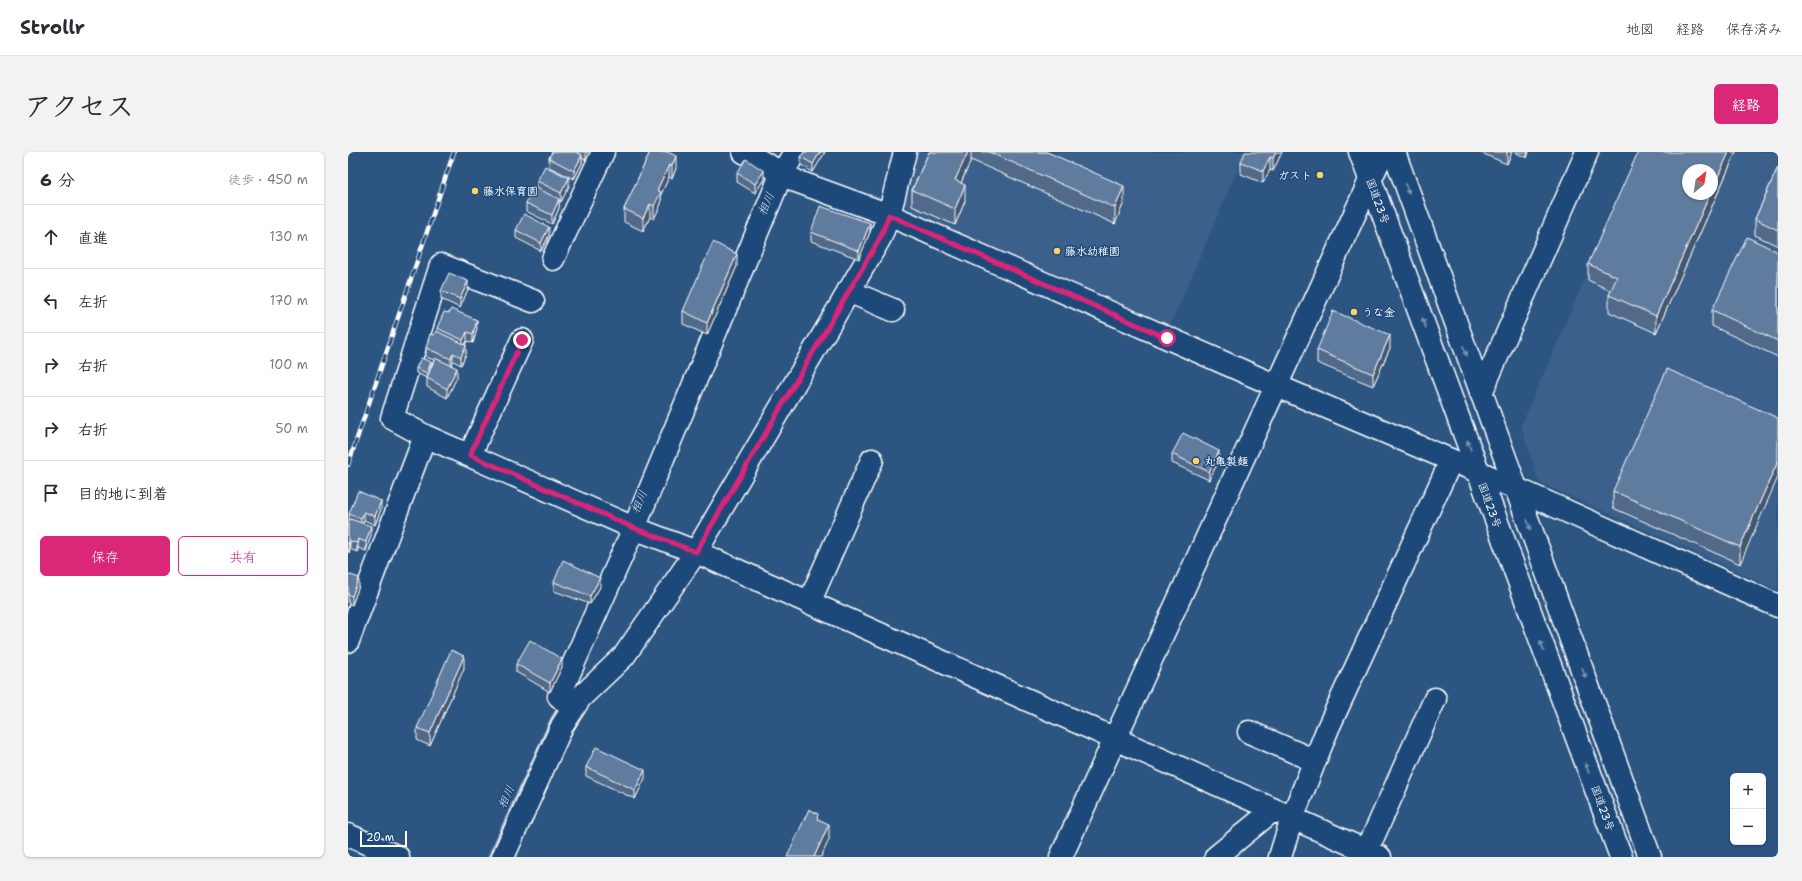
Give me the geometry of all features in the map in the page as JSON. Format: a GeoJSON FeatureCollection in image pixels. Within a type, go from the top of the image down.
{"type":"FeatureCollection","features":[{"type":"Feature","properties":{"kind":"main road"},"geometry":{"type":"LineString","coordinates":[[553,259],[603,152]]}},
{"type":"Feature","properties":{"kind":"main road"},"geometry":{"type":"LineString","coordinates":[[744,152],[787,177],[889,215],[1479,472],[1778,606]]}},
{"type":"Feature","properties":{"kind":"main road"},"geometry":{"type":"LineString","coordinates":[[503,857],[562,726],[567,703],[787,177],[795,152]]}},
{"type":"Feature","properties":{"kind":"main road"},"geometry":{"type":"LineString","coordinates":[[567,703],[580,698],[624,656],[696,552],[880,238],[889,215],[905,152]]}},
{"type":"Feature","properties":{"kind":"main road","name":"国道23号"},"geometry":{"type":"LineString","coordinates":[[1360,152],[1620,857]]}},
{"type":"Feature","properties":{"kind":"main road"},"geometry":{"type":"LineString","coordinates":[[1061,857],[1383,152]]}},
{"type":"Feature","properties":{"kind":"main road"},"geometry":{"type":"LineString","coordinates":[[1394,152],[1480,393],[1650,857]]}},
{"type":"Feature","properties":{"kind":"main road"},"geometry":{"type":"LineString","coordinates":[[1480,393],[1587,152]]}},
{"type":"Feature","properties":{"kind":"main road"},"geometry":{"type":"LineString","coordinates":[[533,301],[441,265],[392,418],[425,436],[639,530],[696,552],[1371,853],[1373,837],[1435,699]]}},
{"type":"Feature","properties":{"kind":"main road"},"geometry":{"type":"LineString","coordinates":[[848,292],[893,310]]}},
{"type":"Feature","properties":{"kind":"main road"},"geometry":{"type":"LineString","coordinates":[[470,455],[522,340]]}},
{"type":"Feature","properties":{"kind":"main road"},"geometry":{"type":"LineString","coordinates":[[348,641],[425,436]]}},
{"type":"Feature","properties":{"kind":"main road"},"geometry":{"type":"LineString","coordinates":[[809,603],[872,460]]}},
{"type":"Feature","properties":{"kind":"main road"},"geometry":{"type":"LineString","coordinates":[[1216,857],[1282,814],[1315,761],[1328,728],[1451,461]]}},
{"type":"Feature","properties":{"kind":"main road"},"geometry":{"type":"LineString","coordinates":[[1249,732],[1315,761]]}},
{"type":"Feature","properties":{"kind":"main road"},"geometry":{"type":"LineString","coordinates":[[1280,857],[1282,814]]}},
{"type":"Feature","properties":{"kind":"main road"},"geometry":{"type":"LineString","coordinates":[[348,835],[398,857]]}},
{"type":"Feature","properties":{"kind":"shaded area"},"geometry":{"type":"Polygon","coordinates":[[[915,152],[1245,152],[1170,326],[905,209],[901,200],[915,152]]]}},
{"type":"Feature","properties":{"kind":"shaded area"},"geometry":{"type":"Polygon","coordinates":[[[1640,152],[1778,152],[1778,590],[1539,482],[1521,426],[1640,152]]]}},
{"type":"Feature","properties":{"kind":"building"},"geometry":{"type":"Polygon","coordinates":[[[552,152],[576,152],[582,155],[574,171],[549,158],[552,152]]]}},
{"type":"Feature","properties":{"kind":"building"},"geometry":{"type":"Polygon","coordinates":[[[650,152],[668,152],[676,156],[672,166],[669,165],[657,190],[661,192],[654,206],[650,204],[643,218],[624,209],[650,152]]]}},
{"type":"Feature","properties":{"kind":"building"},"geometry":{"type":"Polygon","coordinates":[[[804,152],[820,152],[813,164],[801,157],[804,152]]]}},
{"type":"Feature","properties":{"kind":"building"},"geometry":{"type":"Polygon","coordinates":[[[929,152],[968,152],[955,180],[965,185],[955,209],[912,190],[929,152]]]}},
{"type":"Feature","properties":{"kind":"building"},"geometry":{"type":"Polygon","coordinates":[[[989,152],[1047,152],[1124,186],[1115,208],[989,152]]]}},
{"type":"Feature","properties":{"kind":"building"},"geometry":{"type":"Polygon","coordinates":[[[1245,152],[1276,152],[1273,158],[1270,157],[1263,171],[1241,162],[1245,152]]]}},
{"type":"Feature","properties":{"kind":"building"},"geometry":{"type":"Polygon","coordinates":[[[1638,152],[1729,152],[1718,177],[1718,164],[1682,164],[1682,200],[1707,200],[1656,316],[1609,295],[1617,277],[1588,264],[1638,152]]]}},
{"type":"Feature","properties":{"kind":"building"},"geometry":{"type":"Polygon","coordinates":[[[746,159],[764,171],[755,184],[737,173],[746,159]]]}},
{"type":"Feature","properties":{"kind":"building"},"geometry":{"type":"Polygon","coordinates":[[[545,166],[569,178],[561,193],[537,181],[545,166]]]}},
{"type":"Feature","properties":{"kind":"building"},"geometry":{"type":"Polygon","coordinates":[[[1778,167],[1778,230],[1755,219],[1778,167]]]}},
{"type":"Feature","properties":{"kind":"building"},"geometry":{"type":"Polygon","coordinates":[[[534,187],[559,199],[552,215],[526,203],[534,187]]]}},
{"type":"Feature","properties":{"kind":"building"},"geometry":{"type":"Polygon","coordinates":[[[820,206],[870,223],[859,251],[811,232],[820,206]]]}},
{"type":"Feature","properties":{"kind":"building"},"geometry":{"type":"Polygon","coordinates":[[[524,214],[549,227],[541,243],[516,230],[524,214]]]}},
{"type":"Feature","properties":{"kind":"building"},"geometry":{"type":"Polygon","coordinates":[[[1747,237],[1778,252],[1778,341],[1712,310],[1747,237]]]}},
{"type":"Feature","properties":{"kind":"building"},"geometry":{"type":"Polygon","coordinates":[[[713,242],[737,254],[707,323],[683,311],[713,242]]]}},
{"type":"Feature","properties":{"kind":"building"},"geometry":{"type":"Polygon","coordinates":[[[449,273],[468,281],[460,299],[441,291],[449,273]]]}},
{"type":"Feature","properties":{"kind":"building"},"geometry":{"type":"Polygon","coordinates":[[[451,309],[477,320],[473,334],[467,332],[463,340],[437,328],[444,312],[449,313],[451,309]]]}},
{"type":"Feature","properties":{"kind":"building"},"geometry":{"type":"Polygon","coordinates":[[[1333,311],[1390,335],[1373,374],[1317,350],[1333,311]]]}},
{"type":"Feature","properties":{"kind":"building"},"geometry":{"type":"Polygon","coordinates":[[[436,331],[466,345],[461,357],[453,353],[451,359],[426,348],[430,334],[434,335],[436,331]]]}},
{"type":"Feature","properties":{"kind":"building"},"geometry":{"type":"Polygon","coordinates":[[[421,358],[431,362],[427,373],[416,368],[421,358]]]}},
{"type":"Feature","properties":{"kind":"building"},"geometry":{"type":"Polygon","coordinates":[[[435,358],[457,368],[447,389],[427,378],[435,358]]]}},
{"type":"Feature","properties":{"kind":"building"},"geometry":{"type":"Polygon","coordinates":[[[1667,369],[1778,418],[1778,461],[1740,547],[1613,491],[1667,369]]]}},
{"type":"Feature","properties":{"kind":"building"},"geometry":{"type":"Polygon","coordinates":[[[1183,433],[1219,451],[1209,472],[1172,454],[1183,433]]]}},
{"type":"Feature","properties":{"kind":"building"},"geometry":{"type":"Polygon","coordinates":[[[358,491],[381,501],[375,516],[364,512],[361,519],[349,514],[358,491]]]}},
{"type":"Feature","properties":{"kind":"building"},"geometry":{"type":"Polygon","coordinates":[[[350,519],[371,526],[366,542],[358,539],[357,543],[350,541],[348,544],[348,524],[350,519]]]}},
{"type":"Feature","properties":{"kind":"building"},"geometry":{"type":"Polygon","coordinates":[[[563,560],[600,578],[590,596],[554,582],[563,560]]]}},
{"type":"Feature","properties":{"kind":"building"},"geometry":{"type":"Polygon","coordinates":[[[348,574],[359,578],[352,596],[348,595],[348,574]]]}},
{"type":"Feature","properties":{"kind":"building"},"geometry":{"type":"Polygon","coordinates":[[[530,640],[562,659],[550,683],[516,664],[530,640]]]}},
{"type":"Feature","properties":{"kind":"building"},"geometry":{"type":"Polygon","coordinates":[[[451,650],[464,656],[430,733],[417,728],[451,650]]]}},
{"type":"Feature","properties":{"kind":"building"},"geometry":{"type":"Polygon","coordinates":[[[596,747],[645,770],[635,790],[586,767],[596,747]]]}},
{"type":"Feature","properties":{"kind":"building"},"geometry":{"type":"Polygon","coordinates":[[[809,809],[818,814],[817,819],[829,824],[814,857],[787,857],[809,809]]]}},
{"type":"Feature","properties":{"kind":"waterway","name":"相川"},"geometry":{"type":"LineString","coordinates":[[490,857],[552,720],[561,705]]}},
{"type":"Feature","properties":{"kind":"railway"},"geometry":{"type":"LineString","coordinates":[[348,465],[454,152]]}},
{"type":"Feature","properties":{"kind":"place","name":"ガスト"},"geometry":{"type":"Point","coordinates":[1320,175]}},
{"type":"Feature","properties":{"kind":"place","name":"藤水保育園"},"geometry":{"type":"Point","coordinates":[475,191]}},
{"type":"Feature","properties":{"kind":"place","name":"藤水幼稚園"},"geometry":{"type":"Point","coordinates":[1057,251]}},
{"type":"Feature","properties":{"kind":"place","name":"うな金"},"geometry":{"type":"Point","coordinates":[1354,312]}},
{"type":"Feature","properties":{"kind":"place","name":"丸亀製麺"},"geometry":{"type":"Point","coordinates":[1196,461]}},
{"type":"Feature","properties":{"kind":"route"},"geometry":{"type":"LineString","coordinates":[[522,340],[470,455],[634,528],[696,552],[880,238],[889,215],[1167,338]]}}]}
